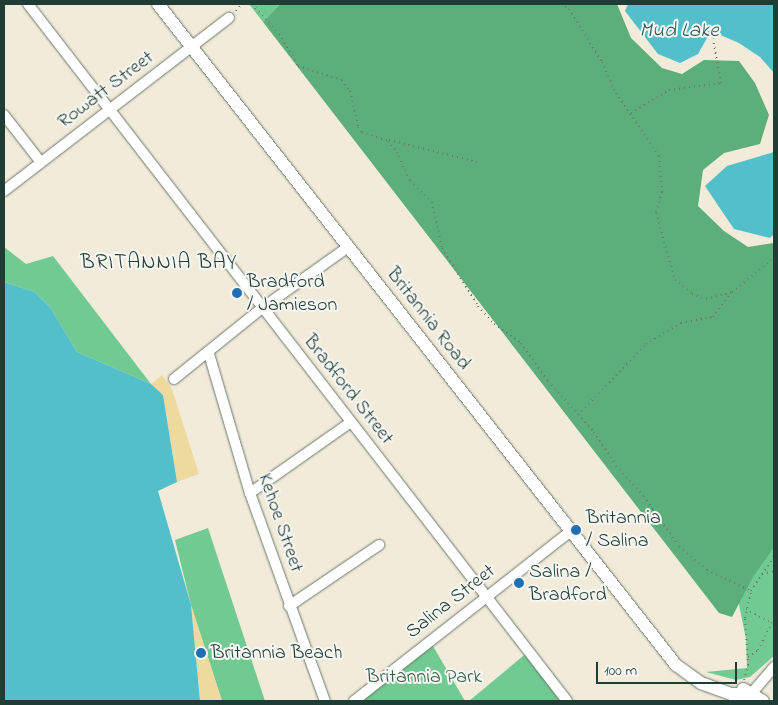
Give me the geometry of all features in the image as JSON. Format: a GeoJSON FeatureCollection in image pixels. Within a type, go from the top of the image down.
{"type":"FeatureCollection","features":[{"type":"Feature","properties":{"kind":"street","name":"Bradford Street"},"geometry":{"type":"LineString","coordinates":[[28,4],[567,701]]}},
{"type":"Feature","properties":{"kind":"street","name":"Britannia Road"},"geometry":{"type":"LineString","coordinates":[[158,4],[671,656],[700,674],[748,698],[763,701]]}},
{"type":"Feature","properties":{"kind":"street","name":"Rowatt Street"},"geometry":{"type":"LineString","coordinates":[[4,191],[40,161],[229,18]]}},
{"type":"Feature","properties":{"kind":"street"},"geometry":{"type":"LineString","coordinates":[[4,115],[40,161]]}},
{"type":"Feature","properties":{"kind":"street"},"geometry":{"type":"LineString","coordinates":[[174,379],[209,354],[262,308],[348,247]]}},
{"type":"Feature","properties":{"kind":"street","name":"Kehoe Street"},"geometry":{"type":"LineString","coordinates":[[209,354],[250,493],[325,701]]}},
{"type":"Feature","properties":{"kind":"street"},"geometry":{"type":"LineString","coordinates":[[250,493],[351,422]]}},
{"type":"Feature","properties":{"kind":"street","name":"Salina Street"},"geometry":{"type":"LineString","coordinates":[[354,701],[571,531]]}},
{"type":"Feature","properties":{"kind":"street"},"geometry":{"type":"LineString","coordinates":[[290,606],[379,546]]}},
{"type":"Feature","properties":{"kind":"street"},"geometry":{"type":"LineString","coordinates":[[748,698],[774,667]]}},
{"type":"Feature","properties":{"kind":"path"},"geometry":{"type":"LineString","coordinates":[[252,4],[280,34],[298,66],[342,80],[350,91],[358,127],[362,132],[386,140],[480,163]]}},
{"type":"Feature","properties":{"kind":"path"},"geometry":{"type":"LineString","coordinates":[[561,4],[569,9],[602,62],[616,93],[659,156],[662,192],[656,213],[675,280],[692,294],[706,299],[732,292]]}},
{"type":"Feature","properties":{"kind":"path"},"geometry":{"type":"LineString","coordinates":[[631,113],[669,90],[721,83],[714,39]]}},
{"type":"Feature","properties":{"kind":"path"},"geometry":{"type":"LineString","coordinates":[[386,140],[397,152],[410,181],[432,202],[442,248],[478,306],[494,324],[521,343],[616,466],[644,496],[688,557],[751,591]]}},
{"type":"Feature","properties":{"kind":"path"},"geometry":{"type":"LineString","coordinates":[[578,415],[646,344],[681,323],[713,317],[732,292],[774,258]]}},
{"type":"Feature","properties":{"kind":"path"},"geometry":{"type":"LineString","coordinates":[[744,682],[748,657],[746,609],[755,582],[774,556]]}},
{"type":"Feature","properties":{"kind":"path"},"geometry":{"type":"LineString","coordinates":[[761,574],[774,571]]}},
{"type":"Feature","properties":{"kind":"path"},"geometry":{"type":"LineString","coordinates":[[746,609],[764,622],[771,622]]}},
{"type":"Feature","properties":{"kind":"path"},"geometry":{"type":"LineString","coordinates":[[748,657],[758,650],[774,618]]}},
{"type":"Feature","properties":{"kind":"green space"},"geometry":{"type":"Polygon","coordinates":[[[249,4],[280,4],[263,22],[249,4]]]}},
{"type":"Feature","properties":{"kind":"green space"},"geometry":{"type":"Polygon","coordinates":[[[280,4],[617,4],[631,38],[662,68],[682,74],[704,60],[739,61],[755,83],[769,115],[760,144],[724,153],[703,170],[698,206],[724,231],[748,247],[774,243],[774,547],[753,577],[732,617],[719,613],[263,22],[280,4]]]}},
{"type":"Feature","properties":{"kind":"green space"},"geometry":{"type":"Polygon","coordinates":[[[4,247],[26,264],[53,256],[151,384],[77,352],[50,307],[35,292],[4,282],[4,247]]]}},
{"type":"Feature","properties":{"kind":"green space"},"geometry":{"type":"Polygon","coordinates":[[[208,528],[265,701],[222,701],[191,605],[175,540],[208,528]]]}},
{"type":"Feature","properties":{"kind":"green space"},"geometry":{"type":"Polygon","coordinates":[[[774,531],[774,656],[750,677],[736,680],[706,672],[747,668],[746,639],[735,585],[774,531]]]}},
{"type":"Feature","properties":{"kind":"green space","name":"Britannia Park"},"geometry":{"type":"Polygon","coordinates":[[[430,641],[465,701],[357,701],[430,641]]]}},
{"type":"Feature","properties":{"kind":"green space","name":"Britannia Park"},"geometry":{"type":"Polygon","coordinates":[[[528,652],[567,701],[469,701],[528,652]]]}},
{"type":"Feature","properties":{"kind":"sand"},"geometry":{"type":"Polygon","coordinates":[[[162,375],[172,389],[199,474],[177,482],[163,395],[151,384],[162,375]]]}},
{"type":"Feature","properties":{"kind":"sand","name":"Britannia Beach"},"geometry":{"type":"Polygon","coordinates":[[[191,605],[222,701],[200,701],[191,605]]]}},
{"type":"Feature","properties":{"kind":"water","name":"Mud Lake"},"geometry":{"type":"Polygon","coordinates":[[[628,4],[774,4],[774,73],[760,57],[739,43],[711,31],[698,54],[680,63],[658,54],[625,11],[628,4]]]}},
{"type":"Feature","properties":{"kind":"water"},"geometry":{"type":"Polygon","coordinates":[[[774,152],[774,234],[770,238],[734,229],[705,186],[727,166],[774,152]]]}},
{"type":"Feature","properties":{"kind":"water"},"geometry":{"type":"Polygon","coordinates":[[[4,282],[35,292],[50,307],[77,352],[151,384],[163,395],[177,482],[158,491],[191,605],[200,701],[4,701],[4,282]]]}},
{"type":"Feature","properties":{"kind":"place","name":"Bradford / Jamieson"},"geometry":{"type":"Point","coordinates":[237,293]}},
{"type":"Feature","properties":{"kind":"place","name":"Britannia / Salina"},"geometry":{"type":"Point","coordinates":[576,530]}},
{"type":"Feature","properties":{"kind":"place","name":"Salina / Bradford"},"geometry":{"type":"Point","coordinates":[519,583]}},
{"type":"Feature","properties":{"kind":"place","name":"Britannia Beach"},"geometry":{"type":"Point","coordinates":[201,653]}},
{"type":"Feature","properties":{"kind":"district","name":"BRITANNIA BAY"},"geometry":{"type":"Point","coordinates":[159,263]}}]}
